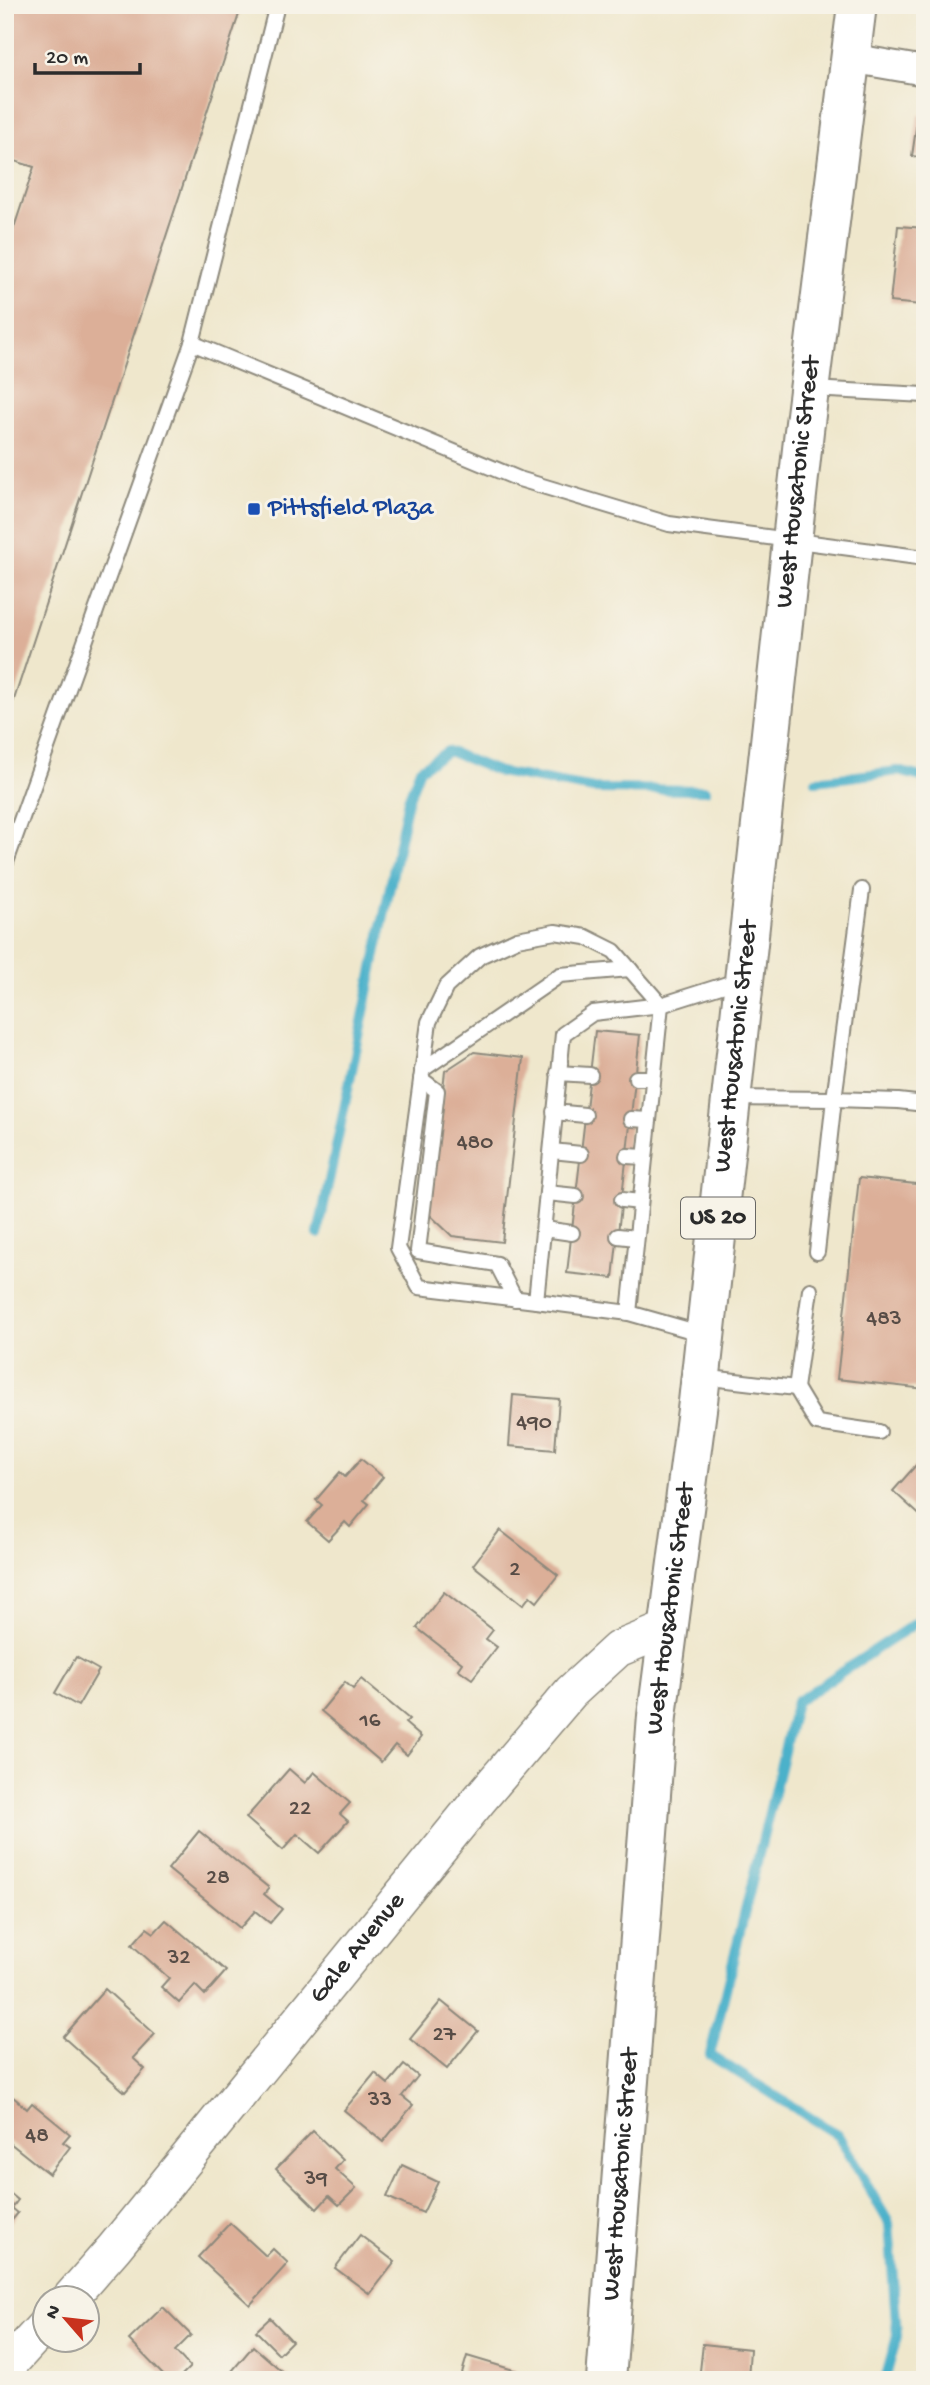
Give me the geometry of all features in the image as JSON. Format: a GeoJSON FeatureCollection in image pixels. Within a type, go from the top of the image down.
{"type":"FeatureCollection","features":[{"type":"Feature","properties":{"kind":"highway","name":"West Housatonic Street"},"geometry":{"type":"LineString","coordinates":[[606,2380],[652,1770],[706,1335],[810,389],[857,5]]}},
{"type":"Feature","properties":{"kind":"street"},"geometry":{"type":"LineString","coordinates":[[850,58],[925,71]]}},
{"type":"Feature","properties":{"kind":"street","name":"Gale Avenue"},"geometry":{"type":"LineString","coordinates":[[82,2284],[571,1692],[618,1649],[669,1628]]}},
{"type":"Feature","properties":{"kind":"street"},"geometry":{"type":"LineString","coordinates":[[5,2369],[32,2339]]}},
{"type":"Feature","properties":{"kind":"lane"},"geometry":{"type":"LineString","coordinates":[[5,865],[192,343],[277,5]]}},
{"type":"Feature","properties":{"kind":"lane"},"geometry":{"type":"LineString","coordinates":[[192,343],[519,480],[670,524],[925,558]]}},
{"type":"Feature","properties":{"kind":"lane"},"geometry":{"type":"LineString","coordinates":[[810,389],[925,395]]}},
{"type":"Feature","properties":{"kind":"lane"},"geometry":{"type":"LineString","coordinates":[[817,1252],[862,890]]}},
{"type":"Feature","properties":{"kind":"lane"},"geometry":{"type":"LineString","coordinates":[[629,1313],[661,1005],[614,951],[586,937],[555,932],[517,939],[480,956],[446,987],[429,1022],[398,1248],[419,1287],[629,1313],[706,1335]]}},
{"type":"Feature","properties":{"kind":"lane"},"geometry":{"type":"LineString","coordinates":[[422,1075],[560,975],[630,969]]}},
{"type":"Feature","properties":{"kind":"lane"},"geometry":{"type":"LineString","coordinates":[[536,1301],[562,1034],[593,1013],[661,1005],[744,979]]}},
{"type":"Feature","properties":{"kind":"lane"},"geometry":{"type":"LineString","coordinates":[[558,1073],[590,1075]]}},
{"type":"Feature","properties":{"kind":"lane"},"geometry":{"type":"LineString","coordinates":[[422,1075],[438,1091],[418,1251],[497,1264],[515,1299]]}},
{"type":"Feature","properties":{"kind":"lane"},"geometry":{"type":"LineString","coordinates":[[636,1078],[653,1078]]}},
{"type":"Feature","properties":{"kind":"lane"},"geometry":{"type":"LineString","coordinates":[[731,1098],[834,1099],[925,1104]]}},
{"type":"Feature","properties":{"kind":"lane"},"geometry":{"type":"LineString","coordinates":[[554,1112],[585,1115]]}},
{"type":"Feature","properties":{"kind":"lane"},"geometry":{"type":"LineString","coordinates":[[631,1119],[649,1120]]}},
{"type":"Feature","properties":{"kind":"lane"},"geometry":{"type":"LineString","coordinates":[[552,1152],[581,1154]]}},
{"type":"Feature","properties":{"kind":"lane"},"geometry":{"type":"LineString","coordinates":[[627,1156],[645,1157]]}},
{"type":"Feature","properties":{"kind":"lane"},"geometry":{"type":"LineString","coordinates":[[547,1193],[576,1196]]}},
{"type":"Feature","properties":{"kind":"lane"},"geometry":{"type":"LineString","coordinates":[[622,1200],[640,1202]]}},
{"type":"Feature","properties":{"kind":"lane"},"geometry":{"type":"LineString","coordinates":[[544,1229],[572,1233]]}},
{"type":"Feature","properties":{"kind":"lane"},"geometry":{"type":"LineString","coordinates":[[618,1236],[636,1238]]}},
{"type":"Feature","properties":{"kind":"lane"},"geometry":{"type":"LineString","coordinates":[[810,1290],[796,1388],[817,1423],[879,1432]]}},
{"type":"Feature","properties":{"kind":"lane"},"geometry":{"type":"LineString","coordinates":[[701,1377],[796,1388]]}},
{"type":"Feature","properties":{"kind":"building"},"geometry":{"type":"Polygon","coordinates":[[[5,5],[242,5],[6,724],[5,255],[34,167],[5,158],[5,5]]]}},
{"type":"Feature","properties":{"kind":"building"},"geometry":{"type":"Polygon","coordinates":[[[918,115],[925,116],[925,158],[912,156],[918,115]]]}},
{"type":"Feature","properties":{"kind":"building"},"geometry":{"type":"Polygon","coordinates":[[[898,226],[925,228],[925,274],[921,305],[890,302],[898,226]]]}},
{"type":"Feature","properties":{"kind":"building"},"geometry":{"type":"Polygon","coordinates":[[[595,1031],[640,1035],[613,1278],[567,1273],[595,1031]]]}},
{"type":"Feature","properties":{"kind":"building"},"geometry":{"type":"Polygon","coordinates":[[[474,1052],[523,1058],[502,1242],[452,1236],[429,1214],[445,1071],[474,1052]]]}},
{"type":"Feature","properties":{"kind":"building"},"geometry":{"type":"Polygon","coordinates":[[[859,1178],[925,1185],[925,1218],[920,1258],[925,1259],[925,1389],[837,1379],[859,1178]]]}},
{"type":"Feature","properties":{"kind":"building"},"geometry":{"type":"Polygon","coordinates":[[[513,1395],[559,1399],[555,1450],[509,1446],[513,1395]]]}},
{"type":"Feature","properties":{"kind":"building"},"geometry":{"type":"Polygon","coordinates":[[[925,1455],[925,1520],[893,1491],[925,1455]]]}},
{"type":"Feature","properties":{"kind":"building"},"geometry":{"type":"Polygon","coordinates":[[[361,1459],[383,1477],[364,1500],[369,1504],[350,1527],[345,1522],[328,1540],[307,1522],[322,1505],[316,1500],[340,1472],[345,1477],[361,1459]]]}},
{"type":"Feature","properties":{"kind":"building"},"geometry":{"type":"Polygon","coordinates":[[[500,1530],[558,1575],[537,1602],[530,1596],[523,1605],[473,1565],[500,1530]]]}},
{"type":"Feature","properties":{"kind":"building"},"geometry":{"type":"Polygon","coordinates":[[[444,1592],[493,1630],[486,1639],[497,1647],[472,1679],[458,1669],[462,1663],[417,1628],[444,1592]]]}},
{"type":"Feature","properties":{"kind":"building"},"geometry":{"type":"Polygon","coordinates":[[[76,1657],[99,1670],[78,1706],[55,1693],[76,1657]]]}},
{"type":"Feature","properties":{"kind":"building"},"geometry":{"type":"Polygon","coordinates":[[[361,1679],[409,1719],[405,1723],[421,1737],[407,1755],[395,1745],[381,1762],[321,1711],[345,1682],[353,1689],[361,1679]]]}},
{"type":"Feature","properties":{"kind":"building"},"geometry":{"type":"Polygon","coordinates":[[[289,1769],[305,1783],[314,1772],[350,1803],[340,1814],[348,1821],[319,1853],[297,1834],[283,1850],[246,1818],[289,1769]]]}},
{"type":"Feature","properties":{"kind":"building"},"geometry":{"type":"Polygon","coordinates":[[[199,1831],[269,1888],[264,1894],[282,1909],[270,1923],[255,1911],[240,1928],[168,1869],[199,1831]]]}},
{"type":"Feature","properties":{"kind":"building"},"geometry":{"type":"Polygon","coordinates":[[[166,1920],[226,1971],[205,1995],[195,1985],[179,2003],[161,1987],[169,1978],[132,1945],[147,1928],[154,1933],[166,1920]]]}},
{"type":"Feature","properties":{"kind":"building"},"geometry":{"type":"Polygon","coordinates":[[[105,1989],[155,2034],[133,2058],[145,2069],[125,2092],[63,2037],[105,1989]]]}},
{"type":"Feature","properties":{"kind":"building"},"geometry":{"type":"Polygon","coordinates":[[[441,2001],[478,2031],[447,2069],[410,2039],[441,2001]]]}},
{"type":"Feature","properties":{"kind":"building"},"geometry":{"type":"Polygon","coordinates":[[[404,2065],[418,2076],[402,2096],[413,2105],[383,2142],[344,2110],[375,2073],[388,2084],[404,2065]]]}},
{"type":"Feature","properties":{"kind":"building"},"geometry":{"type":"Polygon","coordinates":[[[12,2096],[27,2109],[32,2103],[70,2134],[63,2142],[70,2147],[49,2174],[5,2139],[5,2104],[12,2096]]]}},
{"type":"Feature","properties":{"kind":"building"},"geometry":{"type":"Polygon","coordinates":[[[313,2131],[343,2160],[335,2169],[356,2188],[339,2205],[329,2196],[317,2209],[276,2169],[313,2131]]]}},
{"type":"Feature","properties":{"kind":"building"},"geometry":{"type":"Polygon","coordinates":[[[402,2165],[438,2182],[423,2213],[387,2197],[402,2165]]]}},
{"type":"Feature","properties":{"kind":"building"},"geometry":{"type":"Polygon","coordinates":[[[5,2189],[18,2200],[12,2208],[18,2213],[7,2226],[5,2224],[5,2189]]]}},
{"type":"Feature","properties":{"kind":"building"},"geometry":{"type":"Polygon","coordinates":[[[230,2223],[266,2256],[273,2249],[288,2263],[250,2305],[198,2257],[230,2223]]]}},
{"type":"Feature","properties":{"kind":"building"},"geometry":{"type":"Polygon","coordinates":[[[360,2235],[395,2262],[370,2294],[335,2268],[360,2235]]]}},
{"type":"Feature","properties":{"kind":"building"},"geometry":{"type":"Polygon","coordinates":[[[163,2307],[191,2335],[175,2351],[190,2367],[177,2380],[168,2380],[129,2340],[163,2307]]]}},
{"type":"Feature","properties":{"kind":"building"},"geometry":{"type":"Polygon","coordinates":[[[270,2318],[292,2341],[279,2354],[256,2331],[270,2318]]]}},
{"type":"Feature","properties":{"kind":"building"},"geometry":{"type":"Polygon","coordinates":[[[703,2344],[750,2349],[748,2380],[699,2380],[703,2344]]]}},
{"type":"Feature","properties":{"kind":"building"},"geometry":{"type":"Polygon","coordinates":[[[253,2346],[292,2380],[243,2380],[232,2371],[253,2346]]]}},
{"type":"Feature","properties":{"kind":"building"},"geometry":{"type":"Polygon","coordinates":[[[467,2356],[517,2371],[515,2380],[460,2380],[467,2356]]]}},
{"type":"Feature","properties":{"kind":"waterway"},"geometry":{"type":"LineString","coordinates":[[318,1234],[408,800],[420,769],[448,751],[499,772],[594,789],[706,790]]}},
{"type":"Feature","properties":{"kind":"waterway"},"geometry":{"type":"LineString","coordinates":[[816,781],[898,771],[925,778]]}},
{"type":"Feature","properties":{"kind":"waterway"},"geometry":{"type":"LineString","coordinates":[[885,2380],[897,2336],[889,2223],[838,2135],[710,2055],[796,1702],[925,1617]]}},
{"type":"Feature","properties":{"kind":"place","name":"Pittsfield Plaza"},"geometry":{"type":"Point","coordinates":[254,509]}}]}
